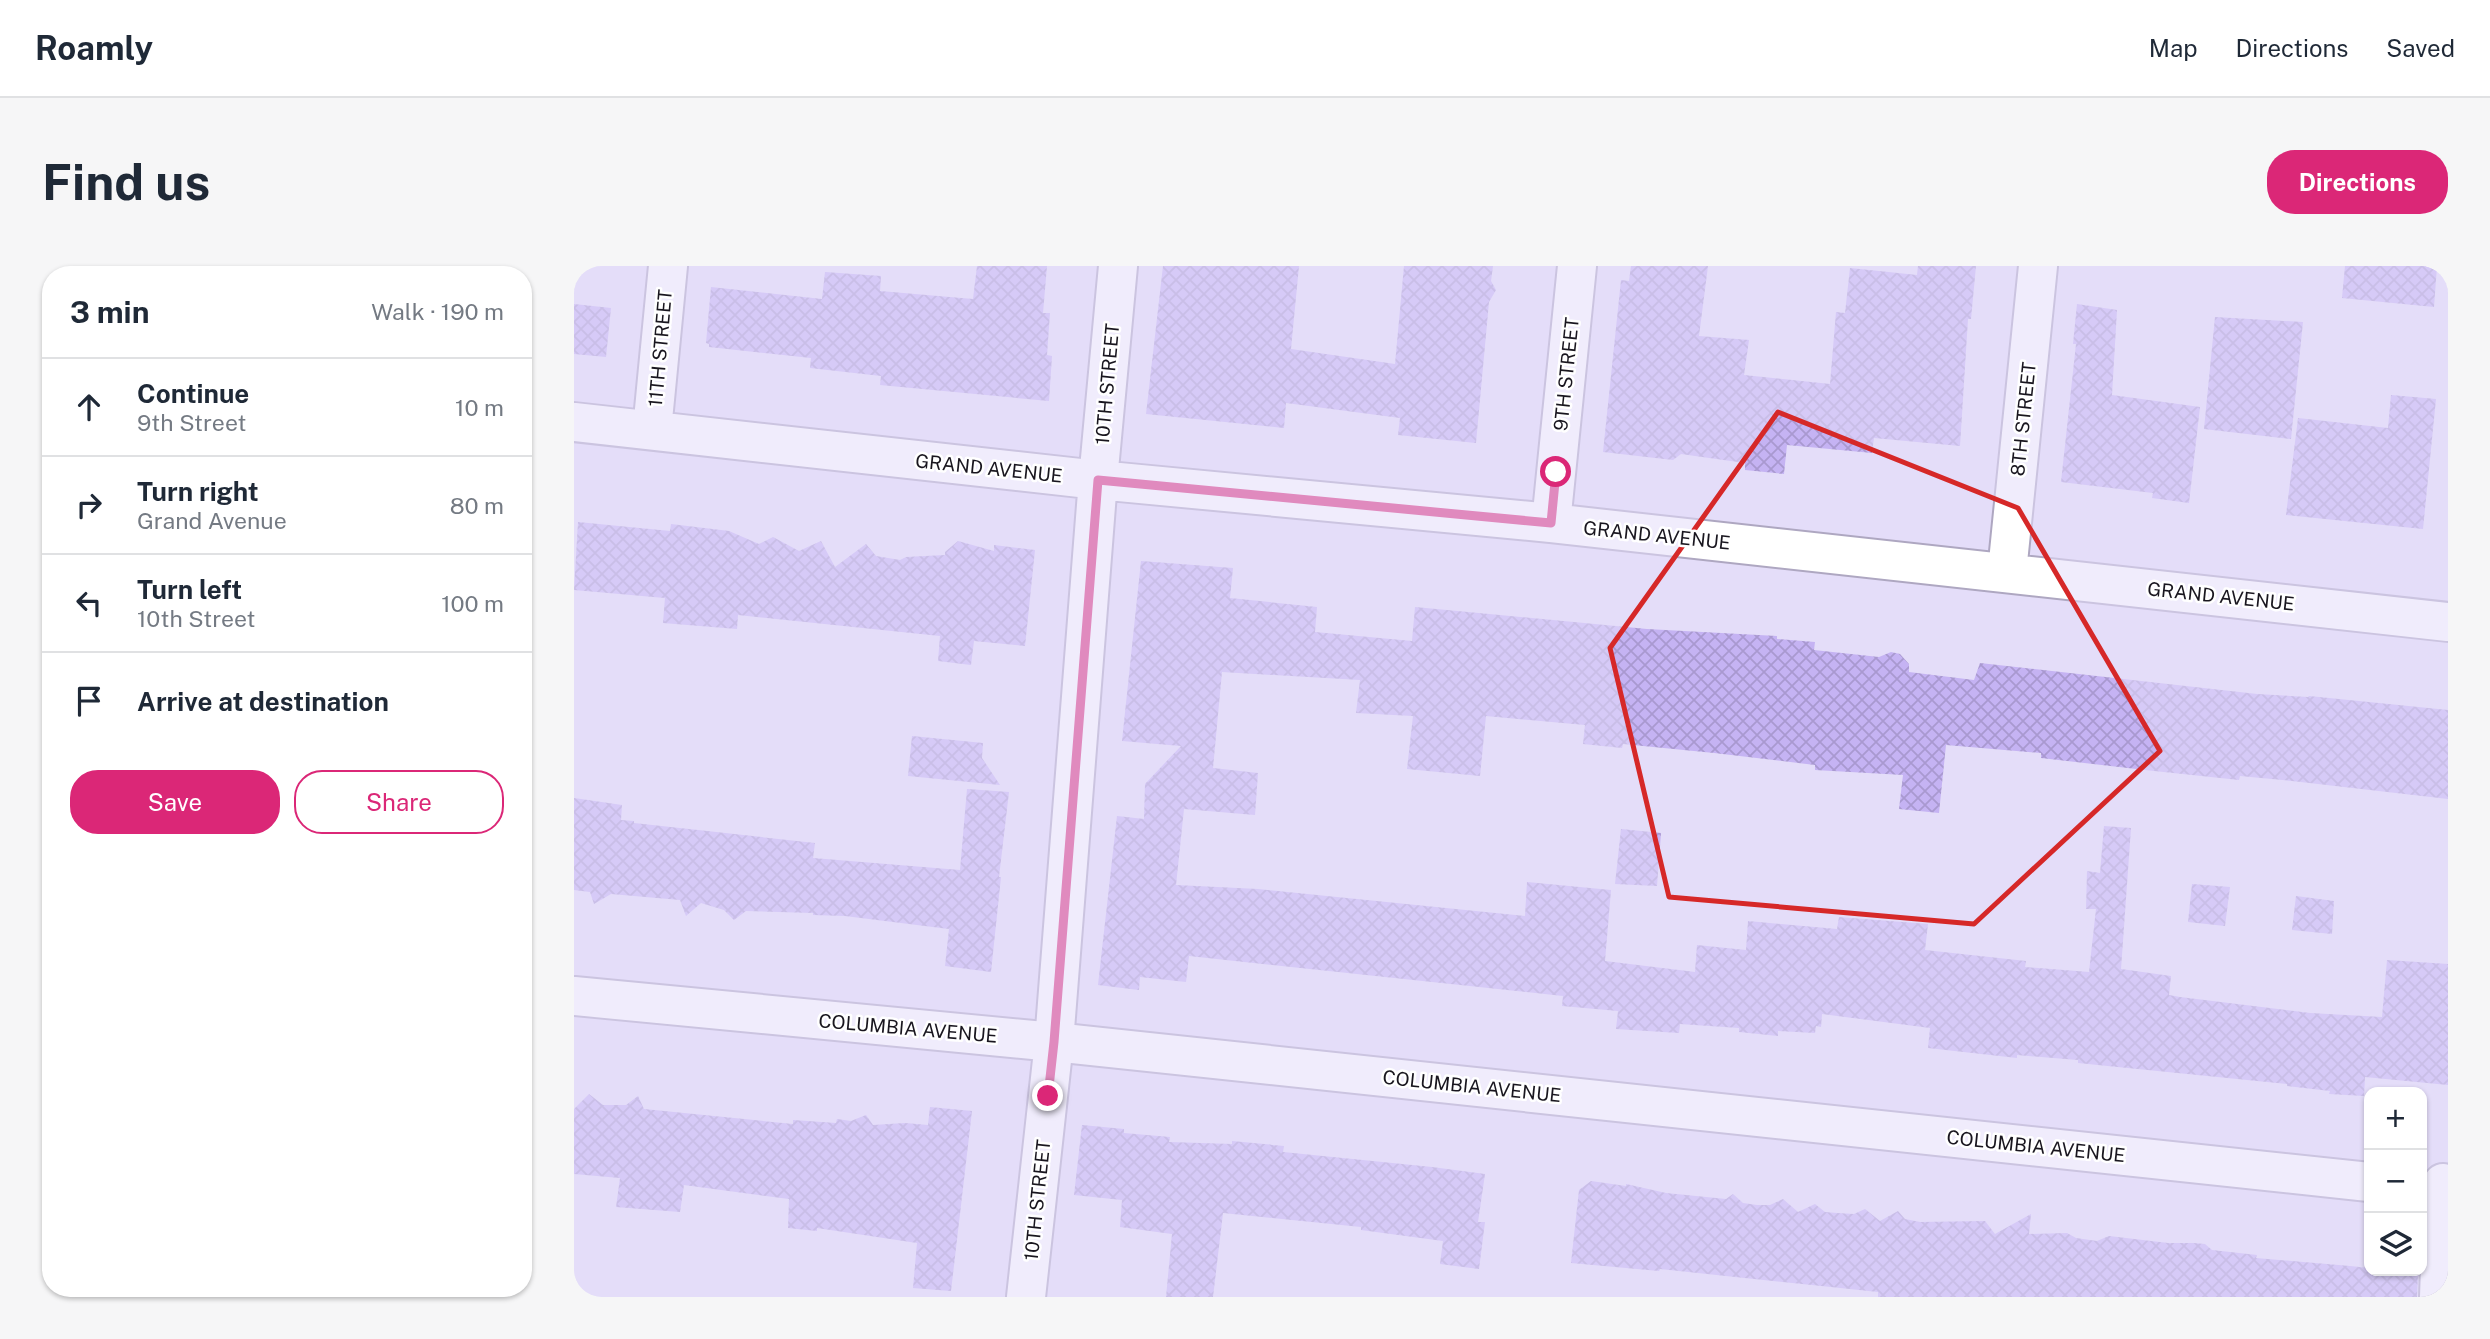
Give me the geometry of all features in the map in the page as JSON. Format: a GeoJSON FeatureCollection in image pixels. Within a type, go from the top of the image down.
{"type":"FeatureCollection","features":[{"type":"Feature","properties":{"kind":"street","name":"11TH STREET"},"geometry":{"type":"LineString","coordinates":[[652,430],[668,266]]}},
{"type":"Feature","properties":{"kind":"street","name":"10TH STREET"},"geometry":{"type":"LineString","coordinates":[[1026,1297],[1054,1042],[1098,480],[1118,266]]}},
{"type":"Feature","properties":{"kind":"street","name":"9TH STREET"},"geometry":{"type":"LineString","coordinates":[[1551,523],[1577,266]]}},
{"type":"Feature","properties":{"kind":"street","name":"8TH STREET"},"geometry":{"type":"LineString","coordinates":[[2007,572],[2038,266]]}},
{"type":"Feature","properties":{"kind":"street","name":"GRAND AVENUE"},"geometry":{"type":"LineString","coordinates":[[574,422],[1098,480],[1551,523],[2448,622]]}},
{"type":"Feature","properties":{"kind":"street","name":"COLUMBIA AVENUE"},"geometry":{"type":"LineString","coordinates":[[574,996],[1054,1042],[2364,1181]]}},
{"type":"Feature","properties":{"kind":"street"},"geometry":{"type":"LineString","coordinates":[[2438,1183],[2440,1297]]}},
{"type":"Feature","properties":{"kind":"highlighted area"},"geometry":{"type":"Polygon","coordinates":[[[1778,412],[2018,508],[2160,751],[1974,924],[1669,897],[1610,648],[1778,412]]]}},
{"type":"Feature","properties":{"kind":"building"},"geometry":{"type":"Polygon","coordinates":[[[977,266],[1047,266],[1043,313],[1050,313],[1047,355],[1052,356],[1049,401],[880,385],[881,376],[810,368],[811,358],[709,347],[706,343],[711,287],[822,299],[825,272],[881,276],[880,291],[973,299],[977,266]]]}},
{"type":"Feature","properties":{"kind":"building"},"geometry":{"type":"Polygon","coordinates":[[[1163,266],[1299,266],[1291,349],[1395,364],[1404,266],[1493,266],[1491,281],[1496,290],[1489,302],[1476,443],[1398,435],[1400,418],[1286,403],[1284,428],[1146,414],[1163,266]]]}},
{"type":"Feature","properties":{"kind":"building"},"geometry":{"type":"Polygon","coordinates":[[[1631,266],[1708,266],[1699,336],[1749,340],[1744,375],[1830,384],[1836,312],[1845,313],[1850,268],[1917,275],[1918,266],[1976,266],[1971,319],[1968,319],[1960,446],[1874,438],[1872,453],[1787,445],[1784,474],[1745,470],[1745,463],[1681,454],[1673,460],[1603,452],[1621,280],[1629,281],[1631,266]]]}},
{"type":"Feature","properties":{"kind":"building"},"geometry":{"type":"Polygon","coordinates":[[[2345,266],[2437,266],[2434,307],[2342,298],[2345,266]]]}},
{"type":"Feature","properties":{"kind":"building"},"geometry":{"type":"Polygon","coordinates":[[[574,304],[611,308],[606,357],[574,354],[574,304]]]}},
{"type":"Feature","properties":{"kind":"building"},"geometry":{"type":"Polygon","coordinates":[[[2077,304],[2117,310],[2112,395],[2200,407],[2189,503],[2152,498],[2153,493],[2061,482],[2076,344],[2073,344],[2077,304]]]}},
{"type":"Feature","properties":{"kind":"building"},"geometry":{"type":"Polygon","coordinates":[[[2215,317],[2303,322],[2291,439],[2204,429],[2215,317]]]}},
{"type":"Feature","properties":{"kind":"building"},"geometry":{"type":"Polygon","coordinates":[[[2391,395],[2436,399],[2423,529],[2286,515],[2298,418],[2388,428],[2391,395]]]}},
{"type":"Feature","properties":{"kind":"building"},"geometry":{"type":"Polygon","coordinates":[[[578,522],[670,531],[671,524],[729,531],[759,544],[773,537],[799,551],[821,541],[835,567],[866,544],[876,556],[900,560],[906,557],[945,555],[958,541],[994,551],[994,545],[1035,550],[1025,646],[974,641],[971,665],[938,661],[940,636],[738,615],[737,629],[663,623],[665,598],[574,590],[578,522]]]}},
{"type":"Feature","properties":{"kind":"building"},"geometry":{"type":"Polygon","coordinates":[[[1141,561],[1233,568],[1230,598],[1317,607],[1315,632],[1412,641],[1415,607],[1647,629],[1777,636],[1777,639],[1815,642],[1814,650],[1879,657],[1891,652],[1900,654],[1909,664],[1909,672],[1974,680],[1980,663],[2257,694],[2309,696],[2448,710],[2448,799],[2240,776],[2239,780],[2145,770],[2041,758],[2041,753],[1946,745],[1939,813],[1899,809],[1903,775],[1815,770],[1815,765],[1623,744],[1622,748],[1583,744],[1585,725],[1486,716],[1480,776],[1407,769],[1413,716],[1356,713],[1360,680],[1222,672],[1213,768],[1258,773],[1255,815],[1184,809],[1176,885],[1258,889],[1525,916],[1527,882],[1611,890],[1605,961],[1695,972],[1697,945],[1746,950],[1748,921],[1837,929],[1839,917],[1928,924],[1925,950],[2026,961],[2025,967],[2089,972],[2096,909],[2086,909],[2087,871],[2100,873],[2104,826],[2131,828],[2121,969],[2171,976],[2169,995],[2310,1013],[2382,1017],[2387,960],[2448,964],[2448,1085],[2365,1077],[2364,1096],[2329,1094],[2330,1091],[2287,1084],[2078,1063],[2078,1060],[2017,1055],[2017,1058],[1928,1048],[1930,1028],[1822,1014],[1821,1027],[1816,1026],[1815,1033],[1778,1031],[1778,1036],[1739,1032],[1739,1028],[1680,1024],[1679,1033],[1616,1029],[1618,1011],[1562,1006],[1563,996],[1189,956],[1186,982],[1140,977],[1139,990],[1098,985],[1117,816],[1144,819],[1145,784],[1181,746],[1122,741],[1141,561]]]}},
{"type":"Feature","properties":{"kind":"building"},"geometry":{"type":"Polygon","coordinates":[[[912,736],[983,743],[982,758],[1000,785],[908,776],[912,736]]]}},
{"type":"Feature","properties":{"kind":"building"},"geometry":{"type":"Polygon","coordinates":[[[967,789],[1009,792],[991,972],[945,966],[949,929],[813,913],[746,911],[734,920],[724,910],[701,903],[686,916],[680,900],[611,894],[594,904],[590,892],[574,890],[574,798],[622,805],[621,820],[634,823],[815,843],[813,858],[960,870],[967,789]]]}},
{"type":"Feature","properties":{"kind":"building"},"geometry":{"type":"Polygon","coordinates":[[[1621,829],[1661,833],[1657,886],[1615,884],[1621,829]]]}},
{"type":"Feature","properties":{"kind":"building"},"geometry":{"type":"Polygon","coordinates":[[[2192,884],[2230,887],[2225,926],[2188,922],[2192,884]]]}},
{"type":"Feature","properties":{"kind":"building"},"geometry":{"type":"Polygon","coordinates":[[[2296,896],[2334,901],[2332,934],[2292,930],[2296,896]]]}},
{"type":"Feature","properties":{"kind":"building"},"geometry":{"type":"Polygon","coordinates":[[[589,1094],[603,1105],[626,1105],[638,1096],[644,1109],[793,1124],[793,1120],[836,1123],[837,1119],[851,1121],[866,1115],[873,1125],[928,1125],[930,1107],[972,1111],[951,1291],[913,1288],[917,1243],[817,1228],[817,1231],[788,1228],[789,1199],[684,1185],[680,1212],[616,1207],[620,1178],[574,1174],[574,1109],[589,1094]]]}},
{"type":"Feature","properties":{"kind":"building"},"geometry":{"type":"Polygon","coordinates":[[[1082,1125],[1124,1129],[1124,1133],[1170,1137],[1169,1142],[1232,1144],[1232,1141],[1284,1146],[1283,1152],[1485,1174],[1478,1222],[1485,1222],[1479,1269],[1440,1264],[1443,1241],[1361,1230],[1361,1227],[1223,1213],[1213,1297],[1166,1297],[1172,1234],[1120,1227],[1122,1200],[1074,1195],[1082,1125]]]}},
{"type":"Feature","properties":{"kind":"building"},"geometry":{"type":"Polygon","coordinates":[[[1591,1181],[1726,1199],[1733,1194],[1743,1203],[1757,1205],[1770,1205],[1783,1199],[1798,1212],[1815,1204],[1825,1212],[1854,1214],[1865,1209],[1880,1221],[1898,1211],[1905,1219],[1920,1222],[1985,1221],[1995,1234],[2031,1214],[2029,1234],[2067,1233],[2076,1238],[2097,1241],[2109,1236],[2205,1244],[2212,1250],[2257,1255],[2256,1258],[2364,1268],[2364,1276],[2418,1276],[2417,1297],[1878,1297],[1878,1292],[1660,1269],[1571,1263],[1579,1190],[1591,1181]]]}},
{"type":"Feature","properties":{"kind":"route"},"geometry":{"type":"LineString","coordinates":[[1048,1096],[1098,480],[1551,523],[1556,472]]}}]}
